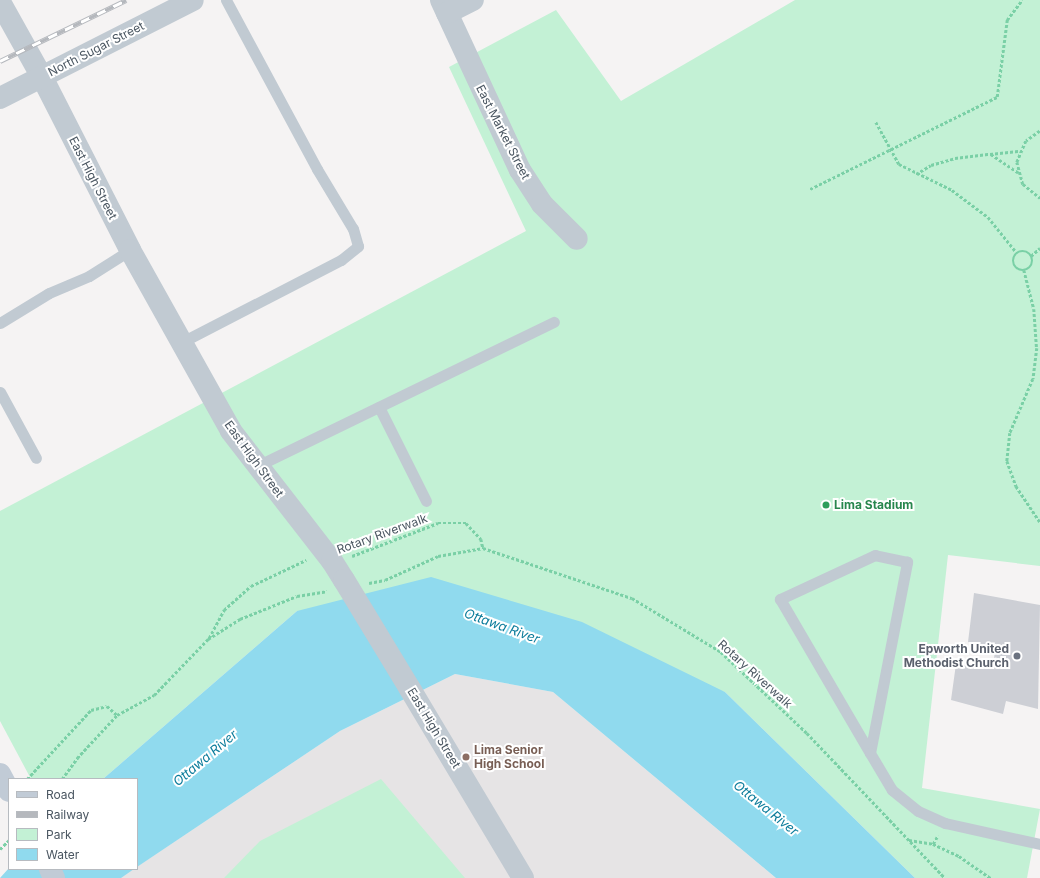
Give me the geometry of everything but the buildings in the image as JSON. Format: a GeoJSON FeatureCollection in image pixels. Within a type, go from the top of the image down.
{"type":"FeatureCollection","features":[{"type":"Feature","properties":{"kind":"street","name":"North Sugar Street"},"geometry":{"type":"LineString","coordinates":[[0,98],[193,0]]}},
{"type":"Feature","properties":{"kind":"street"},"geometry":{"type":"LineString","coordinates":[[444,6],[473,0]]}},
{"type":"Feature","properties":{"kind":"street","name":"East High Street"},"geometry":{"type":"LineString","coordinates":[[0,2],[42,77],[130,250],[231,431],[332,561],[523,878]]}},
{"type":"Feature","properties":{"kind":"street","name":"East Market Street"},"geometry":{"type":"LineString","coordinates":[[444,6],[520,170],[542,204],[577,239]]}},
{"type":"Feature","properties":{"kind":"street"},"geometry":{"type":"LineString","coordinates":[[0,774],[8,789]]}},
{"type":"Feature","properties":{"kind":"lane"},"geometry":{"type":"LineString","coordinates":[[182,342],[341,260],[358,246],[353,229],[318,169],[226,0]]}},
{"type":"Feature","properties":{"kind":"lane"},"geometry":{"type":"LineString","coordinates":[[0,323],[49,293],[89,276],[130,250]]}},
{"type":"Feature","properties":{"kind":"lane"},"geometry":{"type":"LineString","coordinates":[[257,466],[554,322]]}},
{"type":"Feature","properties":{"kind":"lane"},"geometry":{"type":"LineString","coordinates":[[0,392],[36,458]]}},
{"type":"Feature","properties":{"kind":"lane"},"geometry":{"type":"LineString","coordinates":[[379,407],[426,501]]}},
{"type":"Feature","properties":{"kind":"lane"},"geometry":{"type":"LineString","coordinates":[[870,753],[907,562],[875,555],[780,599],[870,753],[892,790],[918,811],[945,822],[1040,844]]}},
{"type":"Feature","properties":{"kind":"path"},"geometry":{"type":"LineString","coordinates":[[810,189],[997,97],[1007,20],[1022,0]]}},
{"type":"Feature","properties":{"kind":"path"},"geometry":{"type":"LineString","coordinates":[[876,122],[899,164],[916,174],[952,190],[988,217],[1017,253]]}},
{"type":"Feature","properties":{"kind":"path"},"geometry":{"type":"LineString","coordinates":[[1018,174],[1020,151],[1026,141],[1040,132]]}},
{"type":"Feature","properties":{"kind":"path"},"geometry":{"type":"LineString","coordinates":[[916,174],[931,165],[955,158],[1020,151]]}},
{"type":"Feature","properties":{"kind":"path"},"geometry":{"type":"LineString","coordinates":[[990,154],[1018,174],[1023,184],[1040,198]]}},
{"type":"Feature","properties":{"kind":"path"},"geometry":{"type":"LineString","coordinates":[[1031,256],[1040,248]]}},
{"type":"Feature","properties":{"kind":"path"},"geometry":{"type":"LineString","coordinates":[[1024,270],[1015,266],[1014,259],[1017,253],[1023,251],[1031,256]]}},
{"type":"Feature","properties":{"kind":"path"},"geometry":{"type":"LineString","coordinates":[[1024,270],[1032,264],[1031,256]]}},
{"type":"Feature","properties":{"kind":"path"},"geometry":{"type":"LineString","coordinates":[[1024,270],[1034,309],[1037,348],[1033,378],[1010,433],[1007,461],[1016,486],[1040,522]]}},
{"type":"Feature","properties":{"kind":"path","name":"Rotary Riverwalk"},"geometry":{"type":"LineString","coordinates":[[208,639],[224,610],[251,586],[307,559],[332,561],[371,549],[438,523],[466,523],[481,539],[483,548]]}},
{"type":"Feature","properties":{"kind":"path","name":"Rotary Riverwalk"},"geometry":{"type":"LineString","coordinates":[[438,556],[483,548],[632,598],[721,652],[807,733],[945,878]]}},
{"type":"Feature","properties":{"kind":"path","name":"Rotary Riverwalk"},"geometry":{"type":"LineString","coordinates":[[63,778],[77,758],[117,715],[154,695],[208,639],[240,619]]}},
{"type":"Feature","properties":{"kind":"path"},"geometry":{"type":"LineString","coordinates":[[29,778],[91,710],[107,706],[117,715]]}},
{"type":"Feature","properties":{"kind":"path"},"geometry":{"type":"LineString","coordinates":[[909,840],[933,844],[959,856],[991,878]]}},
{"type":"Feature","properties":{"kind":"path"},"geometry":{"type":"LineString","coordinates":[[0,849],[8,841]]}},
{"type":"Feature","properties":{"kind":"shaded area","name":"Lima Senior High School"},"geometry":{"type":"Polygon","coordinates":[[[455,674],[553,692],[776,878],[120,878],[132,870],[138,870],[138,866],[340,731],[455,674]]]}},
{"type":"Feature","properties":{"kind":"green space"},"geometry":{"type":"Polygon","coordinates":[[[795,0],[1040,0],[1040,566],[948,555],[922,788],[1040,809],[1027,878],[915,878],[725,692],[297,611],[104,778],[30,778],[0,721],[0,511],[526,231],[449,67],[556,10],[621,101],[795,0]]]}},
{"type":"Feature","properties":{"kind":"green space"},"geometry":{"type":"Polygon","coordinates":[[[381,779],[465,878],[224,878],[260,841],[381,779]]]}},
{"type":"Feature","properties":{"kind":"water","name":"Ottawa River"},"geometry":{"type":"Polygon","coordinates":[[[431,577],[582,622],[725,692],[915,878],[776,878],[553,692],[455,674],[340,731],[138,866],[138,778],[104,778],[297,611],[431,577]]]}},
{"type":"Feature","properties":{"kind":"water"},"geometry":{"type":"Polygon","coordinates":[[[8,869],[133,870],[121,878],[0,878],[8,869]]]}},
{"type":"Feature","properties":{"kind":"railway"},"geometry":{"type":"LineString","coordinates":[[0,61],[126,0]]}},
{"type":"Feature","properties":{"kind":"place","name":"Lima Stadium"},"geometry":{"type":"Point","coordinates":[826,505]}},
{"type":"Feature","properties":{"kind":"place","name":"Epworth United Methodist Church"},"geometry":{"type":"Point","coordinates":[1017,656]}},
{"type":"Feature","properties":{"kind":"place","name":"Lima Senior High School"},"geometry":{"type":"Point","coordinates":[466,757]}}]}
